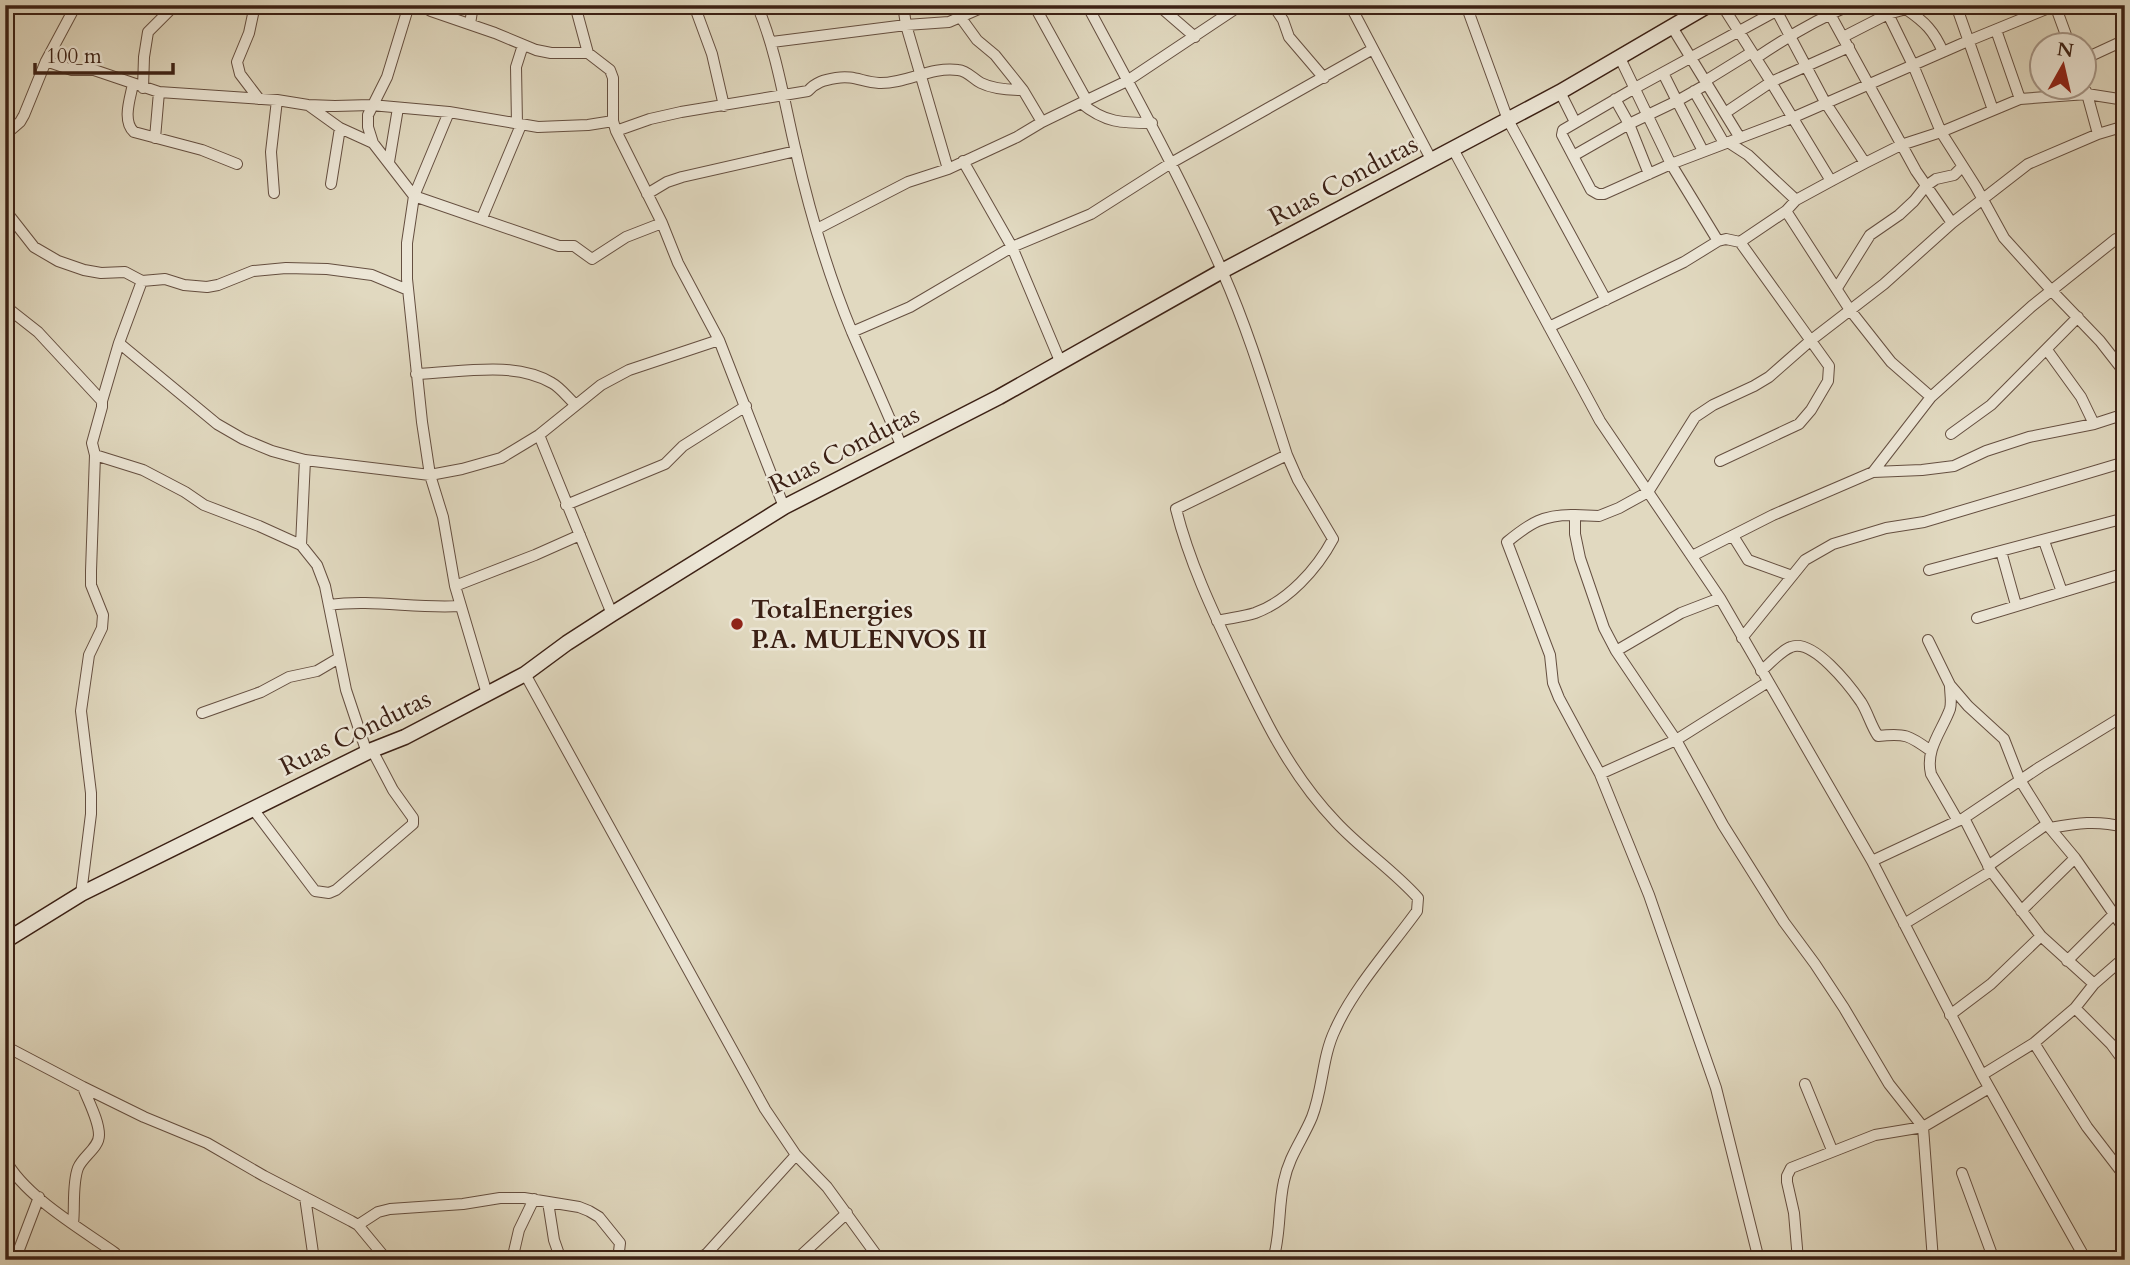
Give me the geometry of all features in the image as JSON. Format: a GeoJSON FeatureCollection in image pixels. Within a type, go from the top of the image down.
{"type":"FeatureCollection","features":[{"type":"Feature","properties":{"kind":"street"},"geometry":{"type":"LineString","coordinates":[[5,135],[24,115],[46,61],[76,5]]}},
{"type":"Feature","properties":{"kind":"street"},"geometry":{"type":"LineString","coordinates":[[144,88],[144,57],[148,32],[176,5]]}},
{"type":"Feature","properties":{"kind":"street"},"geometry":{"type":"LineString","coordinates":[[255,5],[251,27],[237,62],[240,74],[258,99]]}},
{"type":"Feature","properties":{"kind":"street"},"geometry":{"type":"LineString","coordinates":[[409,5],[377,106],[367,121],[373,143],[414,196],[559,246],[574,246],[592,258],[626,237],[662,223]]}},
{"type":"Feature","properties":{"kind":"street"},"geometry":{"type":"LineString","coordinates":[[421,5],[440,15],[523,45],[551,53],[588,53]]}},
{"type":"Feature","properties":{"kind":"street"},"geometry":{"type":"LineString","coordinates":[[470,24],[473,5]]}},
{"type":"Feature","properties":{"kind":"street"},"geometry":{"type":"LineString","coordinates":[[575,5],[588,53],[610,70],[613,78],[614,126],[662,223],[678,263],[719,340],[783,507]]}},
{"type":"Feature","properties":{"kind":"street"},"geometry":{"type":"LineString","coordinates":[[694,5],[712,54],[724,106]]}},
{"type":"Feature","properties":{"kind":"street"},"geometry":{"type":"LineString","coordinates":[[757,5],[772,42],[796,151],[834,287],[902,447]]}},
{"type":"Feature","properties":{"kind":"street"},"geometry":{"type":"LineString","coordinates":[[903,5],[906,25],[948,169]]}},
{"type":"Feature","properties":{"kind":"street"},"geometry":{"type":"LineString","coordinates":[[772,42],[906,25],[937,24],[961,18],[988,5]]}},
{"type":"Feature","properties":{"kind":"street"},"geometry":{"type":"LineString","coordinates":[[1034,5],[1084,102],[1094,113],[1111,121],[1152,123]]}},
{"type":"Feature","properties":{"kind":"street"},"geometry":{"type":"LineString","coordinates":[[1087,5],[1152,123],[1222,271],[1250,340],[1287,455],[1298,480],[1333,539],[1319,561],[1287,594],[1265,609],[1217,621]]}},
{"type":"Feature","properties":{"kind":"street"},"geometry":{"type":"LineString","coordinates":[[1158,5],[1195,37]]}},
{"type":"Feature","properties":{"kind":"street"},"geometry":{"type":"LineString","coordinates":[[817,229],[908,182],[948,169],[1127,81],[1241,5]]}},
{"type":"Feature","properties":{"kind":"street"},"geometry":{"type":"LineString","coordinates":[[1273,5],[1283,20],[1289,37],[1324,78]]}},
{"type":"Feature","properties":{"kind":"street"},"geometry":{"type":"LineString","coordinates":[[1350,5],[1432,161]]}},
{"type":"Feature","properties":{"kind":"street"},"geometry":{"type":"LineString","coordinates":[[1483,5],[1468,9],[1508,120],[1605,300]]}},
{"type":"Feature","properties":{"kind":"street","name":"Ruas Condutas"},"geometry":{"type":"LineString","coordinates":[[5,941],[81,894],[370,751],[405,737],[525,674],[567,643],[783,507],[999,397],[1222,271],[1560,92],[1709,5]]}},
{"type":"Feature","properties":{"kind":"street"},"geometry":{"type":"LineString","coordinates":[[1722,5],[1831,181]]}},
{"type":"Feature","properties":{"kind":"street"},"geometry":{"type":"LineString","coordinates":[[1787,5],[1775,8],[1739,32],[1634,88],[1575,122],[1562,133],[1591,190],[1604,194],[1703,151],[1792,118],[2055,5],[2065,32]]}},
{"type":"Feature","properties":{"kind":"street"},"geometry":{"type":"LineString","coordinates":[[1573,156],[1629,124],[1677,101],[1790,36],[1828,9],[1852,5]]}},
{"type":"Feature","properties":{"kind":"street"},"geometry":{"type":"LineString","coordinates":[[1881,5],[1913,65],[1941,132],[1983,198],[2004,238],[2100,341],[2125,373]]}},
{"type":"Feature","properties":{"kind":"street"},"geometry":{"type":"LineString","coordinates":[[1956,5],[1993,110]]}},
{"type":"Feature","properties":{"kind":"street"},"geometry":{"type":"LineString","coordinates":[[1843,37],[1888,14],[1910,7],[1935,34],[1943,52]]}},
{"type":"Feature","properties":{"kind":"street"},"geometry":{"type":"LineString","coordinates":[[1775,8],[1825,102],[1865,163]]}},
{"type":"Feature","properties":{"kind":"street"},"geometry":{"type":"LineString","coordinates":[[1828,9],[1901,145],[1952,223]]}},
{"type":"Feature","properties":{"kind":"street"},"geometry":{"type":"LineString","coordinates":[[961,18],[977,40],[995,55],[1023,90],[1042,122]]}},
{"type":"Feature","properties":{"kind":"street"},"geometry":{"type":"LineString","coordinates":[[1672,27],[1740,138]]}},
{"type":"Feature","properties":{"kind":"street"},"geometry":{"type":"LineString","coordinates":[[1996,30],[2020,99]]}},
{"type":"Feature","properties":{"kind":"street"},"geometry":{"type":"LineString","coordinates":[[2098,53],[2125,40]]}},
{"type":"Feature","properties":{"kind":"street"},"geometry":{"type":"LineString","coordinates":[[482,218],[519,125],[516,67],[523,45]]}},
{"type":"Feature","properties":{"kind":"street"},"geometry":{"type":"LineString","coordinates":[[1725,113],[1771,82],[1849,47]]}},
{"type":"Feature","properties":{"kind":"street"},"geometry":{"type":"LineString","coordinates":[[852,332],[910,307],[1012,247],[1091,214],[1171,163],[1373,49]]}},
{"type":"Feature","properties":{"kind":"street"},"geometry":{"type":"LineString","coordinates":[[1620,58],[1671,164],[1718,241]]}},
{"type":"Feature","properties":{"kind":"street"},"geometry":{"type":"LineString","coordinates":[[46,61],[72,70],[94,70],[159,92],[276,100],[307,105],[377,106],[449,112],[519,125],[568,127],[614,126],[808,91],[818,82],[838,78],[856,77],[880,83],[934,71],[960,70],[992,87],[1023,90]]}},
{"type":"Feature","properties":{"kind":"street"},"geometry":{"type":"LineString","coordinates":[[1663,73],[1703,151]]}},
{"type":"Feature","properties":{"kind":"street"},"geometry":{"type":"LineString","coordinates":[[133,84],[128,124],[134,132],[202,150],[237,164]]}},
{"type":"Feature","properties":{"kind":"street"},"geometry":{"type":"LineString","coordinates":[[1694,91],[1726,143],[1748,155],[1796,200]]}},
{"type":"Feature","properties":{"kind":"street"},"geometry":{"type":"LineString","coordinates":[[155,138],[159,92]]}},
{"type":"Feature","properties":{"kind":"street"},"geometry":{"type":"LineString","coordinates":[[1560,92],[1575,122]]}},
{"type":"Feature","properties":{"kind":"street"},"geometry":{"type":"LineString","coordinates":[[2098,94],[2125,100]]}},
{"type":"Feature","properties":{"kind":"street"},"geometry":{"type":"LineString","coordinates":[[1740,242],[1786,211],[1796,200],[1901,145],[2028,98]]}},
{"type":"Feature","properties":{"kind":"street"},"geometry":{"type":"LineString","coordinates":[[1615,99],[1629,124],[1648,174]]}},
{"type":"Feature","properties":{"kind":"street"},"geometry":{"type":"LineString","coordinates":[[274,193],[271,152],[276,100]]}},
{"type":"Feature","properties":{"kind":"street"},"geometry":{"type":"LineString","coordinates":[[2089,102],[2098,134]]}},
{"type":"Feature","properties":{"kind":"street"},"geometry":{"type":"LineString","coordinates":[[307,105],[340,128],[373,143]]}},
{"type":"Feature","properties":{"kind":"street"},"geometry":{"type":"LineString","coordinates":[[389,162],[398,108]]}},
{"type":"Feature","properties":{"kind":"street"},"geometry":{"type":"LineString","coordinates":[[449,112],[414,196],[407,243],[408,290],[430,475],[443,517],[455,586],[487,694]]}},
{"type":"Feature","properties":{"kind":"street"},"geometry":{"type":"LineString","coordinates":[[1759,1260],[1716,1088],[1649,895],[1600,774],[1559,698],[1553,683],[1550,655],[1507,542],[1534,522],[1561,515],[1599,516],[1648,492],[1695,417],[1769,377],[1810,341],[1884,284],[1952,223],[2032,161],[2125,126]]}},
{"type":"Feature","properties":{"kind":"street"},"geometry":{"type":"LineString","coordinates":[[331,184],[340,128]]}},
{"type":"Feature","properties":{"kind":"street"},"geometry":{"type":"LineString","coordinates":[[1453,149],[1600,421],[1720,598],[1872,861],[1982,1075],[2086,1260]]}},
{"type":"Feature","properties":{"kind":"street"},"geometry":{"type":"LineString","coordinates":[[647,194],[682,177],[796,151]]}},
{"type":"Feature","properties":{"kind":"street"},"geometry":{"type":"LineString","coordinates":[[963,161],[1012,247],[1060,361]]}},
{"type":"Feature","properties":{"kind":"street"},"geometry":{"type":"LineString","coordinates":[[1837,288],[1866,239],[1899,215],[1936,179],[1954,175],[1962,167]]}},
{"type":"Feature","properties":{"kind":"street"},"geometry":{"type":"LineString","coordinates":[[5,210],[34,247],[44,254],[84,270],[101,273],[125,272],[142,281],[165,279],[184,285],[207,287],[253,271],[286,268],[327,269],[372,275],[408,290]]}},
{"type":"Feature","properties":{"kind":"street"},"geometry":{"type":"LineString","coordinates":[[1786,211],[1850,310],[1891,362],[1931,397]]}},
{"type":"Feature","properties":{"kind":"street"},"geometry":{"type":"LineString","coordinates":[[1549,327],[1684,262],[1718,241],[1726,239],[1740,242],[1830,371],[1828,381],[1805,418],[1792,429],[1720,461]]}},
{"type":"Feature","properties":{"kind":"street"},"geometry":{"type":"LineString","coordinates":[[1873,472],[1931,397],[2051,290],[2116,239]]}},
{"type":"Feature","properties":{"kind":"street"},"geometry":{"type":"LineString","coordinates":[[81,894],[91,793],[81,711],[89,655],[102,628],[103,615],[92,585],[91,571],[96,455],[92,443],[119,344],[142,281]]}},
{"type":"Feature","properties":{"kind":"street"},"geometry":{"type":"LineString","coordinates":[[5,306],[38,332],[102,401]]}},
{"type":"Feature","properties":{"kind":"street"},"geometry":{"type":"LineString","coordinates":[[1951,434],[1991,405],[2078,317]]}},
{"type":"Feature","properties":{"kind":"street"},"geometry":{"type":"LineString","coordinates":[[119,344],[217,424],[243,439],[305,460],[430,475],[501,458],[539,435],[601,386],[629,370],[719,340]]}},
{"type":"Feature","properties":{"kind":"street"},"geometry":{"type":"LineString","coordinates":[[2047,350],[2081,397],[2094,424]]}},
{"type":"Feature","properties":{"kind":"street"},"geometry":{"type":"LineString","coordinates":[[416,374],[504,369],[520,371],[534,374],[554,384],[576,405]]}},
{"type":"Feature","properties":{"kind":"street"},"geometry":{"type":"LineString","coordinates":[[566,505],[666,464],[692,439],[746,406]]}},
{"type":"Feature","properties":{"kind":"street"},"geometry":{"type":"LineString","coordinates":[[1692,556],[1773,515],[1873,472],[1954,466],[1986,451],[2029,437],[2094,424],[2125,414]]}},
{"type":"Feature","properties":{"kind":"street"},"geometry":{"type":"LineString","coordinates":[[539,435],[612,614]]}},
{"type":"Feature","properties":{"kind":"street"},"geometry":{"type":"LineString","coordinates":[[96,455],[143,470],[204,505],[301,545],[320,570],[346,690],[370,751],[413,818],[413,824],[336,890],[329,893],[315,891],[253,809]]}},
{"type":"Feature","properties":{"kind":"street"},"geometry":{"type":"LineString","coordinates":[[1273,1260],[1284,1180],[1293,1152],[1311,1120],[1334,1031],[1359,990],[1417,911],[1419,903],[1415,894],[1335,821],[1302,781],[1275,740],[1217,621],[1184,542],[1176,509],[1287,455]]}},
{"type":"Feature","properties":{"kind":"street"},"geometry":{"type":"LineString","coordinates":[[301,545],[305,460]]}},
{"type":"Feature","properties":{"kind":"street"},"geometry":{"type":"LineString","coordinates":[[1742,638],[1805,560],[1833,544],[1886,528],[1924,522],[2125,462]]}},
{"type":"Feature","properties":{"kind":"street"},"geometry":{"type":"LineString","coordinates":[[1575,515],[1575,534],[1580,558],[1604,628],[1616,651],[1676,740],[1723,825],[1784,922],[1829,986],[1889,1084],[1923,1127],[1933,1260]]}},
{"type":"Feature","properties":{"kind":"street"},"geometry":{"type":"LineString","coordinates":[[1929,570],[2125,518]]}},
{"type":"Feature","properties":{"kind":"street"},"geometry":{"type":"LineString","coordinates":[[455,586],[580,535]]}},
{"type":"Feature","properties":{"kind":"street"},"geometry":{"type":"LineString","coordinates":[[1733,536],[1748,560],[1792,576]]}},
{"type":"Feature","properties":{"kind":"street"},"geometry":{"type":"LineString","coordinates":[[2044,541],[2062,592]]}},
{"type":"Feature","properties":{"kind":"street"},"geometry":{"type":"LineString","coordinates":[[2001,551],[2016,605]]}},
{"type":"Feature","properties":{"kind":"street"},"geometry":{"type":"LineString","coordinates":[[1977,618],[2125,573]]}},
{"type":"Feature","properties":{"kind":"street"},"geometry":{"type":"LineString","coordinates":[[1616,651],[1681,613],[1720,598]]}},
{"type":"Feature","properties":{"kind":"street"},"geometry":{"type":"LineString","coordinates":[[328,605],[365,603],[414,607],[461,606]]}},
{"type":"Feature","properties":{"kind":"street"},"geometry":{"type":"LineString","coordinates":[[1928,640],[1950,685],[1968,706],[2004,739],[2020,780],[2049,826],[2075,858],[2125,930]]}},
{"type":"Feature","properties":{"kind":"street"},"geometry":{"type":"LineString","coordinates":[[1761,671],[1792,646],[1807,648],[1833,668],[1861,702],[1878,736],[1899,733],[1916,740],[1931,751]]}},
{"type":"Feature","properties":{"kind":"street"},"geometry":{"type":"LineString","coordinates":[[202,713],[261,692],[289,677],[317,671],[339,659]]}},
{"type":"Feature","properties":{"kind":"street"},"geometry":{"type":"LineString","coordinates":[[525,674],[765,1109],[796,1155],[827,1187],[880,1260]]}},
{"type":"Feature","properties":{"kind":"street"},"geometry":{"type":"LineString","coordinates":[[1600,774],[1676,740],[1768,682]]}},
{"type":"Feature","properties":{"kind":"street"},"geometry":{"type":"LineString","coordinates":[[1950,685],[1950,708],[1929,758],[1931,774],[1990,868],[2021,911],[2041,936],[2094,984]]}},
{"type":"Feature","properties":{"kind":"street"},"geometry":{"type":"LineString","coordinates":[[1872,861],[1961,819],[2125,715]]}},
{"type":"Feature","properties":{"kind":"street"},"geometry":{"type":"LineString","coordinates":[[1904,924],[2049,826],[2100,821],[2125,827]]}},
{"type":"Feature","properties":{"kind":"street"},"geometry":{"type":"LineString","coordinates":[[2021,911],[2075,858]]}},
{"type":"Feature","properties":{"kind":"street"},"geometry":{"type":"LineString","coordinates":[[2067,961],[2114,914]]}},
{"type":"Feature","properties":{"kind":"street"},"geometry":{"type":"LineString","coordinates":[[1950,1015],[1991,984],[2041,936]]}},
{"type":"Feature","properties":{"kind":"street"},"geometry":{"type":"LineString","coordinates":[[1982,1075],[2034,1043],[2075,1008],[2094,984],[2125,957]]}},
{"type":"Feature","properties":{"kind":"street"},"geometry":{"type":"LineString","coordinates":[[2075,1008],[2111,1044],[2125,1063]]}},
{"type":"Feature","properties":{"kind":"street"},"geometry":{"type":"LineString","coordinates":[[2034,1043],[2087,1127],[2120,1170],[2125,1171]]}},
{"type":"Feature","properties":{"kind":"street"},"geometry":{"type":"LineString","coordinates":[[5,1046],[144,1117],[207,1143],[358,1226],[387,1260]]}},
{"type":"Feature","properties":{"kind":"street"},"geometry":{"type":"LineString","coordinates":[[1805,1084],[1832,1150]]}},
{"type":"Feature","properties":{"kind":"street"},"geometry":{"type":"LineString","coordinates":[[73,1224],[76,1176],[79,1166],[96,1145],[99,1136],[83,1087]]}},
{"type":"Feature","properties":{"kind":"street"},"geometry":{"type":"LineString","coordinates":[[1798,1260],[1794,1213],[1787,1176],[1791,1168],[1875,1135],[1923,1127],[1989,1088]]}},
{"type":"Feature","properties":{"kind":"street"},"geometry":{"type":"LineString","coordinates":[[704,1257],[796,1155]]}},
{"type":"Feature","properties":{"kind":"street"},"geometry":{"type":"LineString","coordinates":[[7,1165],[27,1188],[115,1253],[120,1260]]}},
{"type":"Feature","properties":{"kind":"street"},"geometry":{"type":"LineString","coordinates":[[1962,1173],[1994,1260]]}},
{"type":"Feature","properties":{"kind":"street"},"geometry":{"type":"LineString","coordinates":[[15,1260],[39,1197]]}},
{"type":"Feature","properties":{"kind":"street"},"geometry":{"type":"LineString","coordinates":[[305,1197],[314,1260]]}},
{"type":"Feature","properties":{"kind":"street"},"geometry":{"type":"LineString","coordinates":[[358,1226],[378,1212],[390,1209],[463,1204],[500,1198],[534,1199],[579,1207],[599,1217],[620,1243],[618,1260]]}},
{"type":"Feature","properties":{"kind":"street"},"geometry":{"type":"LineString","coordinates":[[512,1260],[519,1230],[534,1199]]}},
{"type":"Feature","properties":{"kind":"street"},"geometry":{"type":"LineString","coordinates":[[548,1202],[554,1240],[561,1260]]}},
{"type":"Feature","properties":{"kind":"street"},"geometry":{"type":"LineString","coordinates":[[796,1260],[847,1213]]}},
{"type":"Feature","properties":{"kind":"street"},"geometry":{"type":"LineString","coordinates":[[704,1257],[722,1260]]}},
{"type":"Feature","properties":{"kind":"place","name":"TotalEnergies P.A. MULENVOS II"},"geometry":{"type":"Point","coordinates":[737,624]}}]}
